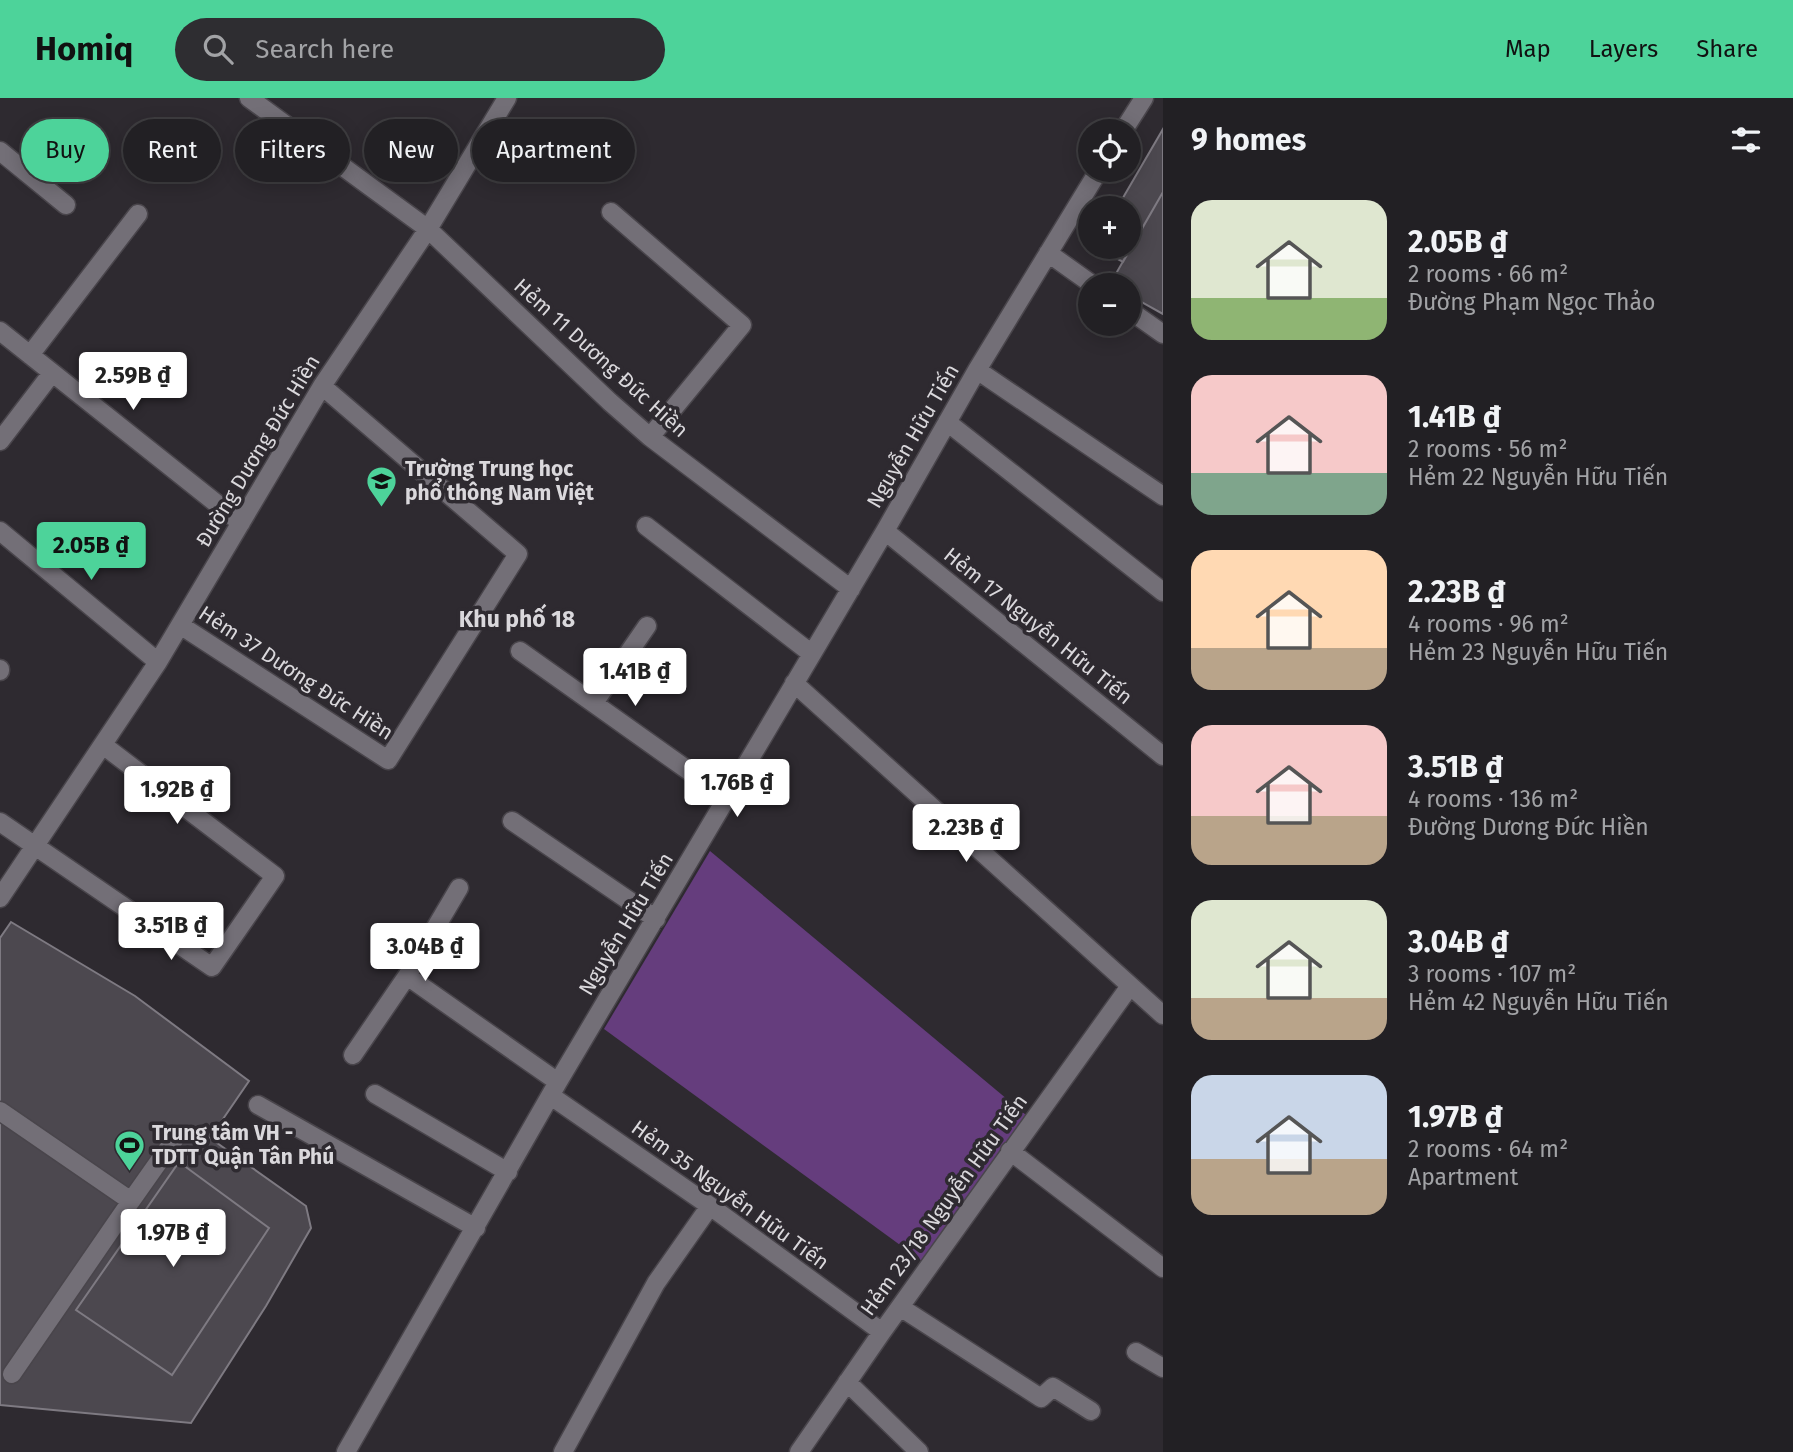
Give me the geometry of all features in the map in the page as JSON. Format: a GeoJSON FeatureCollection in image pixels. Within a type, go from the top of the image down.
{"type":"FeatureCollection","features":[{"type":"Feature","properties":{"kind":"street","name":"Hẻm 11 Dương Đức Hiền"},"geometry":{"type":"LineString","coordinates":[[249,98],[428,229],[610,402],[650,436],[850,589]]}},
{"type":"Feature","properties":{"kind":"street","name":"Đường Dương Đức Hiền"},"geometry":{"type":"LineString","coordinates":[[0,898],[158,662],[322,386],[428,229],[507,98]]}},
{"type":"Feature","properties":{"kind":"street"},"geometry":{"type":"LineString","coordinates":[[1131,119],[1144,98]]}},
{"type":"Feature","properties":{"kind":"street"},"geometry":{"type":"LineString","coordinates":[[0,152],[66,205]]}},
{"type":"Feature","properties":{"kind":"street","name":"Nguyễn Hữu Tiến"},"geometry":{"type":"LineString","coordinates":[[346,1452],[555,1089],[885,531],[977,370],[1092,182]]}},
{"type":"Feature","properties":{"kind":"street"},"geometry":{"type":"LineString","coordinates":[[611,212],[742,325],[650,436]]}},
{"type":"Feature","properties":{"kind":"street"},"geometry":{"type":"LineString","coordinates":[[30,355],[138,214]]}},
{"type":"Feature","properties":{"kind":"street"},"geometry":{"type":"LineString","coordinates":[[1048,253],[1078,274]]}},
{"type":"Feature","properties":{"kind":"street"},"geometry":{"type":"LineString","coordinates":[[1141,318],[1163,334]]}},
{"type":"Feature","properties":{"kind":"street"},"geometry":{"type":"LineString","coordinates":[[0,331],[241,523]]}},
{"type":"Feature","properties":{"kind":"street"},"geometry":{"type":"LineString","coordinates":[[977,370],[1163,496]]}},
{"type":"Feature","properties":{"kind":"street"},"geometry":{"type":"LineString","coordinates":[[0,441],[52,373]]}},
{"type":"Feature","properties":{"kind":"street","name":"Hẻm 37 Dương Đức Hiền"},"geometry":{"type":"LineString","coordinates":[[180,625],[388,760],[518,554],[322,386]]}},
{"type":"Feature","properties":{"kind":"street"},"geometry":{"type":"LineString","coordinates":[[947,422],[1163,592]]}},
{"type":"Feature","properties":{"kind":"street"},"geometry":{"type":"LineString","coordinates":[[646,526],[811,654]]}},
{"type":"Feature","properties":{"kind":"street"},"geometry":{"type":"LineString","coordinates":[[0,531],[158,662]]}},
{"type":"Feature","properties":{"kind":"street","name":"Hẻm 17 Nguyễn Hữu Tiến"},"geometry":{"type":"LineString","coordinates":[[885,531],[1163,756]]}},
{"type":"Feature","properties":{"kind":"street"},"geometry":{"type":"LineString","coordinates":[[594,703],[647,626]]}},
{"type":"Feature","properties":{"kind":"street"},"geometry":{"type":"LineString","coordinates":[[520,651],[727,798]]}},
{"type":"Feature","properties":{"kind":"street"},"geometry":{"type":"LineString","coordinates":[[794,683],[1163,1015]]}},
{"type":"Feature","properties":{"kind":"street"},"geometry":{"type":"LineString","coordinates":[[0,822],[212,967],[275,876],[103,745]]}},
{"type":"Feature","properties":{"kind":"street"},"geometry":{"type":"LineString","coordinates":[[512,821],[656,919]]}},
{"type":"Feature","properties":{"kind":"street"},"geometry":{"type":"LineString","coordinates":[[353,1055],[407,976],[459,888]]}},
{"type":"Feature","properties":{"kind":"street","name":"Hẻm 35 Nguyễn Hữu Tiến"},"geometry":{"type":"LineString","coordinates":[[407,976],[881,1332]]}},
{"type":"Feature","properties":{"kind":"street","name":"Hẻm 23/18 Nguyễn Hữu Tiến"},"geometry":{"type":"LineString","coordinates":[[799,1452],[881,1332],[1129,986]]}},
{"type":"Feature","properties":{"kind":"street"},"geometry":{"type":"LineString","coordinates":[[375,1094],[508,1172]]}},
{"type":"Feature","properties":{"kind":"street"},"geometry":{"type":"LineString","coordinates":[[258,1105],[476,1228]]}},
{"type":"Feature","properties":{"kind":"street"},"geometry":{"type":"LineString","coordinates":[[0,1111],[131,1200]]}},
{"type":"Feature","properties":{"kind":"street"},"geometry":{"type":"LineString","coordinates":[[12,1374],[174,1140]]}},
{"type":"Feature","properties":{"kind":"street"},"geometry":{"type":"LineString","coordinates":[[1010,1151],[1163,1268]]}},
{"type":"Feature","properties":{"kind":"street"},"geometry":{"type":"LineString","coordinates":[[563,1452],[656,1283],[710,1206]]}},
{"type":"Feature","properties":{"kind":"street"},"geometry":{"type":"LineString","coordinates":[[900,1307],[1041,1398],[1053,1387],[1091,1411]]}},
{"type":"Feature","properties":{"kind":"street"},"geometry":{"type":"LineString","coordinates":[[1136,1352],[1163,1368]]}},
{"type":"Feature","properties":{"kind":"street"},"geometry":{"type":"LineString","coordinates":[[847,1382],[919,1452]]}},
{"type":"Feature","properties":{"kind":"shaded area"},"geometry":{"type":"Polygon","coordinates":[[[710,851],[1026,1115],[922,1261],[604,1029],[710,851]]]}},
{"type":"Feature","properties":{"kind":"building"},"geometry":{"type":"Polygon","coordinates":[[[1163,129],[1163,192],[1141,230],[1141,196],[1124,196],[1132,182],[1141,182],[1141,167],[1163,129]]]}},
{"type":"Feature","properties":{"kind":"building"},"geometry":{"type":"Polygon","coordinates":[[[1163,192],[1163,314],[1141,302],[1141,273],[1116,273],[1124,259],[1141,259],[1141,230],[1163,192]]]}},
{"type":"Feature","properties":{"kind":"building","name":"Trung tâm VH - TDTT Quận Tân Phú"},"geometry":{"type":"Polygon","coordinates":[[[11,922],[135,996],[249,1081],[210,1138],[306,1206],[311,1228],[266,1306],[191,1423],[0,1405],[0,938],[11,922]]]}},
{"type":"Feature","properties":{"kind":"building"},"geometry":{"type":"Polygon","coordinates":[[[179,1162],[269,1228],[172,1375],[76,1310],[179,1162]]]}},
{"type":"Feature","properties":{"kind":"place","name":"Trường Trung học phổ thông Nam Việt"},"geometry":{"type":"Point","coordinates":[382,508]}},
{"type":"Feature","properties":{"kind":"place","name":"Trung tâm VH - TDTT Quận Tân Phú"},"geometry":{"type":"Point","coordinates":[129,1172]}},
{"type":"Feature","properties":{"kind":"district","name":"Khu phố 18"},"geometry":{"type":"Point","coordinates":[517,619]}}]}
